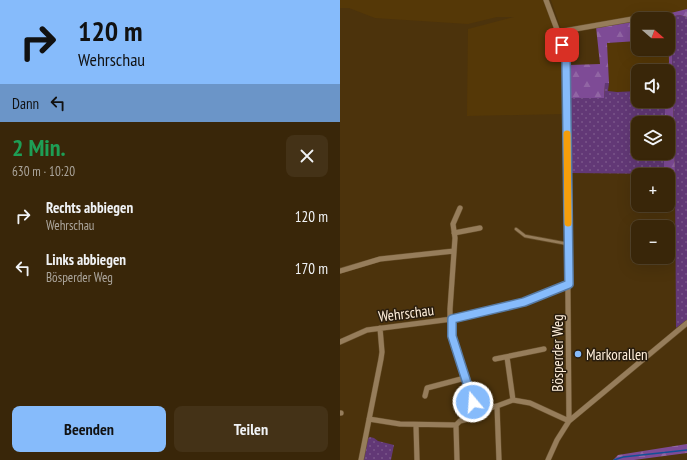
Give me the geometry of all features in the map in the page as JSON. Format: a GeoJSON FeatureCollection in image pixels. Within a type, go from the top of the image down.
{"type":"FeatureCollection","features":[{"type":"Feature","properties":{"kind":"street","name":"Bösperder Weg"},"geometry":{"type":"LineString","coordinates":[[546,0],[566,59],[570,421]]}},
{"type":"Feature","properties":{"kind":"street"},"geometry":{"type":"LineString","coordinates":[[558,32],[631,19]]}},
{"type":"Feature","properties":{"kind":"street"},"geometry":{"type":"LineString","coordinates":[[460,208],[453,224],[454,251],[450,309],[452,336],[477,414]]}},
{"type":"Feature","properties":{"kind":"street"},"geometry":{"type":"LineString","coordinates":[[454,233],[480,228]]}},
{"type":"Feature","properties":{"kind":"street"},"geometry":{"type":"LineString","coordinates":[[343,270],[380,259],[454,251]]}},
{"type":"Feature","properties":{"kind":"street","name":"Wehrschau"},"geometry":{"type":"LineString","coordinates":[[340,342],[367,330],[451,319],[524,302],[569,284]]}},
{"type":"Feature","properties":{"kind":"street"},"geometry":{"type":"LineString","coordinates":[[548,460],[557,440],[570,421],[687,323]]}},
{"type":"Feature","properties":{"kind":"street"},"geometry":{"type":"LineString","coordinates":[[361,460],[382,352],[380,328]]}},
{"type":"Feature","properties":{"kind":"street"},"geometry":{"type":"LineString","coordinates":[[496,359],[544,349]]}},
{"type":"Feature","properties":{"kind":"street"},"geometry":{"type":"LineString","coordinates":[[506,357],[513,400]]}},
{"type":"Feature","properties":{"kind":"street"},"geometry":{"type":"LineString","coordinates":[[425,396],[427,388],[465,378]]}},
{"type":"Feature","properties":{"kind":"street"},"geometry":{"type":"LineString","coordinates":[[369,419],[400,424],[456,425],[460,421],[476,417],[481,410],[513,400],[530,403],[570,421]]}},
{"type":"Feature","properties":{"kind":"street"},"geometry":{"type":"LineString","coordinates":[[497,406],[499,460]]}},
{"type":"Feature","properties":{"kind":"street"},"geometry":{"type":"LineString","coordinates":[[416,425],[416,460]]}},
{"type":"Feature","properties":{"kind":"street"},"geometry":{"type":"LineString","coordinates":[[456,425],[457,460]]}},
{"type":"Feature","properties":{"kind":"lane"},"geometry":{"type":"LineString","coordinates":[[516,228],[525,236],[568,244]]}},
{"type":"Feature","properties":{"kind":"shaded area"},"geometry":{"type":"Polygon","coordinates":[[[340,0],[545,0],[562,53],[565,114],[467,116],[468,29],[514,17],[497,17],[468,24],[375,18],[349,8],[340,8],[340,0]]]}},
{"type":"Feature","properties":{"kind":"shaded area"},"geometry":{"type":"Polygon","coordinates":[[[551,0],[687,0],[687,9],[675,12],[631,12],[631,21],[563,34],[551,0]]]}},
{"type":"Feature","properties":{"kind":"shaded area"},"geometry":{"type":"Polygon","coordinates":[[[631,41],[631,56],[669,56],[669,64],[631,64],[631,91],[608,91],[607,43],[631,41]]]}},
{"type":"Feature","properties":{"kind":"green space"},"geometry":{"type":"Polygon","coordinates":[[[687,9],[687,17],[679,15],[675,16],[675,12],[687,9]]]}},
{"type":"Feature","properties":{"kind":"green space"},"geometry":{"type":"Polygon","coordinates":[[[679,15],[687,17],[687,320],[676,328],[675,116],[674,116],[673,108],[675,108],[675,64],[672,64],[672,56],[675,56],[675,16],[679,15]]]}},
{"type":"Feature","properties":{"kind":"green space"},"geometry":{"type":"Polygon","coordinates":[[[631,21],[631,41],[607,43],[609,83],[605,83],[604,98],[570,98],[569,65],[600,64],[596,27],[631,21]]]}},
{"type":"Feature","properties":{"kind":"green space"},"geometry":{"type":"Polygon","coordinates":[[[669,56],[672,56],[672,64],[669,64],[669,56]]]}},
{"type":"Feature","properties":{"kind":"green space"},"geometry":{"type":"Polygon","coordinates":[[[605,82],[609,83],[608,91],[631,91],[631,108],[665,108],[665,116],[631,116],[631,160],[664,160],[664,168],[631,168],[631,174],[571,173],[570,98],[604,98],[605,82]]]}},
{"type":"Feature","properties":{"kind":"green space"},"geometry":{"type":"Polygon","coordinates":[[[665,108],[673,108],[674,116],[665,116],[665,108]]]}},
{"type":"Feature","properties":{"kind":"green space"},"geometry":{"type":"Polygon","coordinates":[[[664,160],[675,160],[675,168],[664,168],[664,160]]]}},
{"type":"Feature","properties":{"kind":"green space"},"geometry":{"type":"Polygon","coordinates":[[[561,345],[563,351],[562,353],[555,353],[553,348],[561,345]]]}},
{"type":"Feature","properties":{"kind":"green space"},"geometry":{"type":"Polygon","coordinates":[[[370,437],[378,441],[394,445],[391,460],[363,460],[368,438],[370,437]]]}},
{"type":"Feature","properties":{"kind":"green space"},"geometry":{"type":"Polygon","coordinates":[[[687,444],[687,453],[634,460],[613,460],[618,455],[687,444]]]}},
{"type":"Feature","properties":{"kind":"waterway"},"geometry":{"type":"LineString","coordinates":[[614,460],[623,457],[687,450]]}},
{"type":"Feature","properties":{"kind":"slow traffic"},"geometry":{"type":"LineString","coordinates":[[567,134],[568,223]]}},
{"type":"Feature","properties":{"kind":"place","name":"Markorallen"},"geometry":{"type":"Point","coordinates":[578,354]}},
{"type":"Feature","properties":{"kind":"route"},"geometry":{"type":"LineString","coordinates":[[473,402],[452,336],[452,319],[524,302],[569,284],[566,59],[562,45]]}}]}
